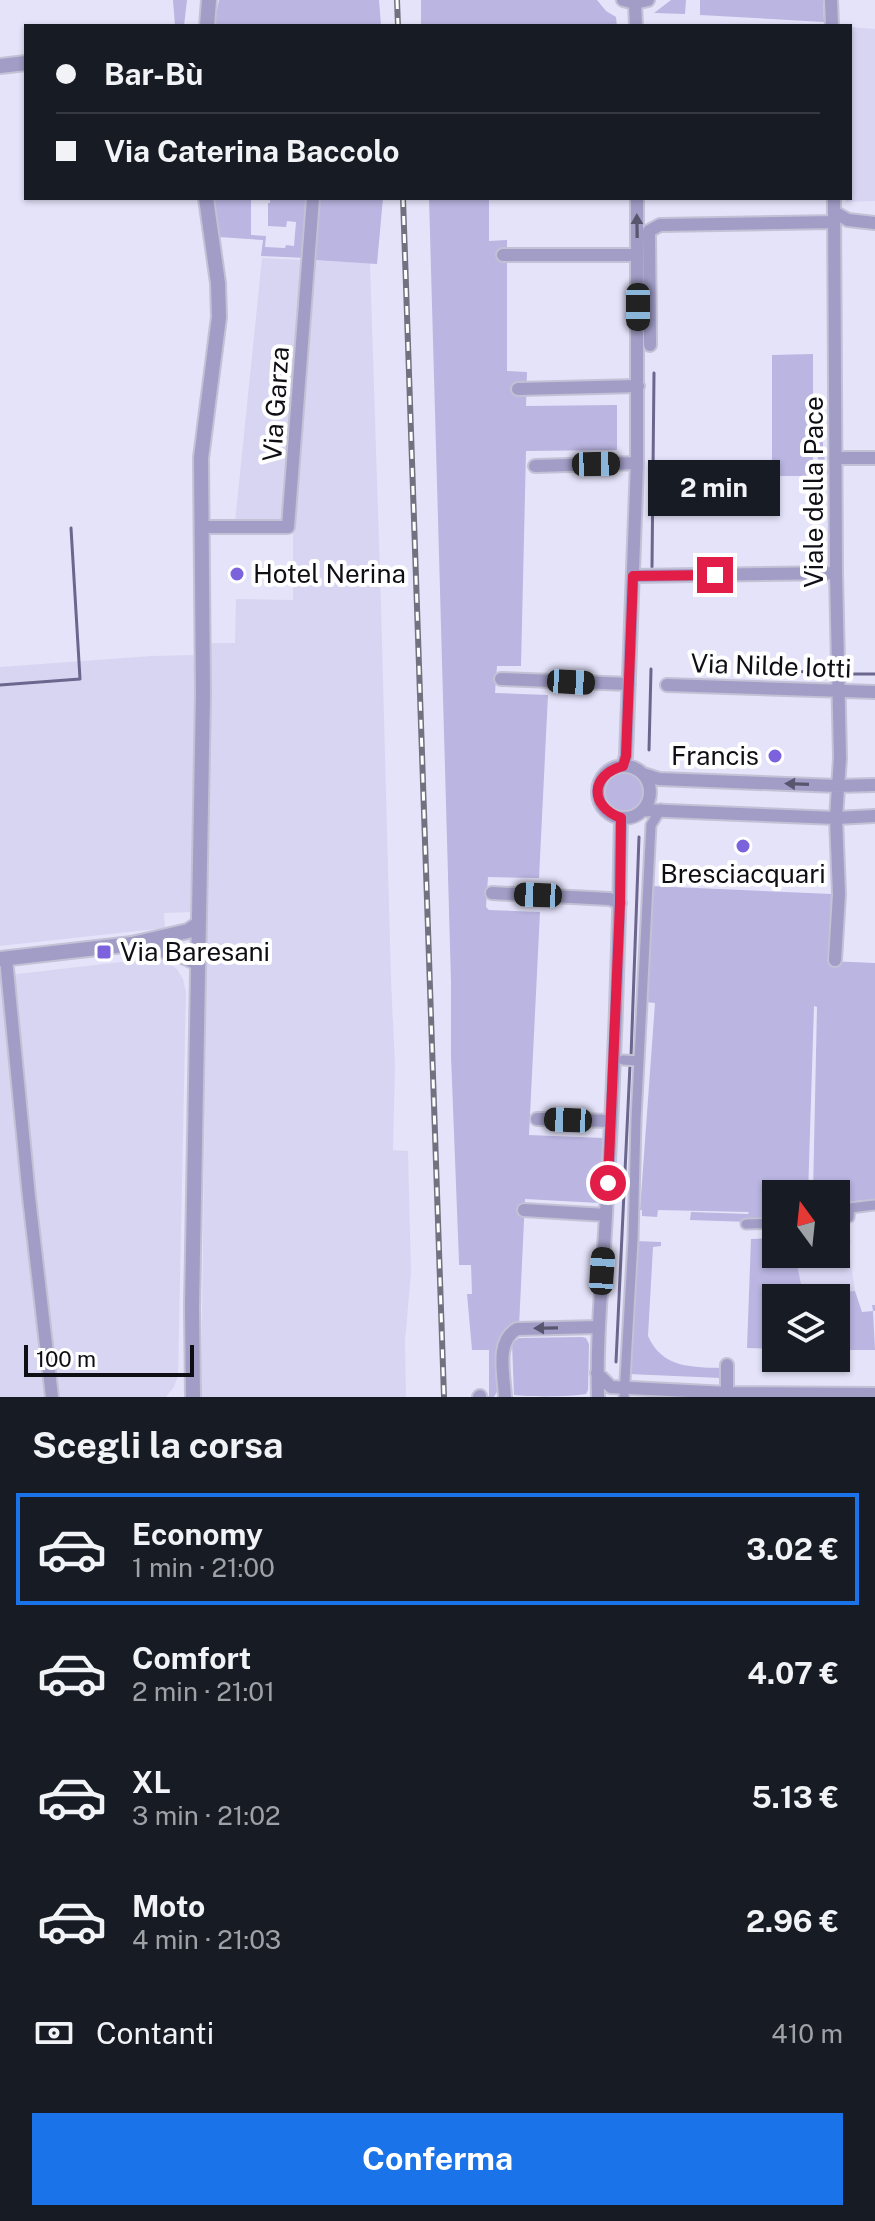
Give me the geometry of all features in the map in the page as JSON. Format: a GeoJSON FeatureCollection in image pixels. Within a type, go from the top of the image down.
{"type":"FeatureCollection","features":[{"type":"Feature","properties":{"kind":"street"},"geometry":{"type":"LineString","coordinates":[[207,24],[209,0]]}},
{"type":"Feature","properties":{"kind":"street"},"geometry":{"type":"LineString","coordinates":[[635,24],[629,2],[648,0]]}},
{"type":"Feature","properties":{"kind":"street"},"geometry":{"type":"LineString","coordinates":[[831,0],[832,24]]}},
{"type":"Feature","properties":{"kind":"street"},"geometry":{"type":"LineString","coordinates":[[0,66],[24,63]]}},
{"type":"Feature","properties":{"kind":"street"},"geometry":{"type":"LineString","coordinates":[[178,1397],[192,1390],[203,694],[201,458],[219,300],[206,200]]}},
{"type":"Feature","properties":{"kind":"street","name":"Via Garza"},"geometry":{"type":"LineString","coordinates":[[201,527],[288,527],[313,200]]}},
{"type":"Feature","properties":{"kind":"street"},"geometry":{"type":"LineString","coordinates":[[623,766],[626,756],[637,463],[637,200]]}},
{"type":"Feature","properties":{"kind":"street","name":"Viale della Pace"},"geometry":{"type":"LineString","coordinates":[[834,200],[840,758],[836,818],[839,894],[835,960]]}},
{"type":"Feature","properties":{"kind":"street"},"geometry":{"type":"LineString","coordinates":[[650,345],[649,231],[660,225],[834,217],[875,223]]}},
{"type":"Feature","properties":{"kind":"street"},"geometry":{"type":"LineString","coordinates":[[503,255],[637,255]]}},
{"type":"Feature","properties":{"kind":"street"},"geometry":{"type":"LineString","coordinates":[[518,389],[638,386]]}},
{"type":"Feature","properties":{"kind":"street"},"geometry":{"type":"LineString","coordinates":[[835,458],[875,458]]}},
{"type":"Feature","properties":{"kind":"street"},"geometry":{"type":"LineString","coordinates":[[535,466],[637,463]]}},
{"type":"Feature","properties":{"kind":"street"},"geometry":{"type":"LineString","coordinates":[[633,576],[836,573]]}},
{"type":"Feature","properties":{"kind":"street"},"geometry":{"type":"LineString","coordinates":[[501,679],[629,684]]}},
{"type":"Feature","properties":{"kind":"street","name":"Via Nilde Iotti"},"geometry":{"type":"LineString","coordinates":[[667,685],[875,692]]}},
{"type":"Feature","properties":{"kind":"street"},"geometry":{"type":"LineString","coordinates":[[643,774],[649,786],[649,799],[643,810],[633,817],[621,818],[608,813],[600,803],[598,789],[602,778],[611,769],[623,766],[659,779],[875,785]]}},
{"type":"Feature","properties":{"kind":"street"},"geometry":{"type":"LineString","coordinates":[[624,1392],[633,1240],[631,1060],[651,825],[661,809]]}},
{"type":"Feature","properties":{"kind":"street"},"geometry":{"type":"LineString","coordinates":[[643,810],[836,818],[875,816]]}},
{"type":"Feature","properties":{"kind":"street"},"geometry":{"type":"LineString","coordinates":[[598,1397],[598,1327],[611,1121],[621,818]]}},
{"type":"Feature","properties":{"kind":"street"},"geometry":{"type":"LineString","coordinates":[[492,893],[610,899],[620,903]]}},
{"type":"Feature","properties":{"kind":"street"},"geometry":{"type":"LineString","coordinates":[[52,1397],[3,959],[132,944],[188,931],[198,924]]}},
{"type":"Feature","properties":{"kind":"street"},"geometry":{"type":"LineString","coordinates":[[132,944],[162,949],[197,963]]}},
{"type":"Feature","properties":{"kind":"street"},"geometry":{"type":"LineString","coordinates":[[537,1119],[611,1121]]}},
{"type":"Feature","properties":{"kind":"street"},"geometry":{"type":"LineString","coordinates":[[850,1208],[875,1205]]}},
{"type":"Feature","properties":{"kind":"street"},"geometry":{"type":"LineString","coordinates":[[524,1210],[606,1215]]}},
{"type":"Feature","properties":{"kind":"street"},"geometry":{"type":"LineString","coordinates":[[746,1224],[762,1223]]}},
{"type":"Feature","properties":{"kind":"street"},"geometry":{"type":"LineString","coordinates":[[505,1397],[503,1345],[508,1334],[517,1329],[598,1327]]}},
{"type":"Feature","properties":{"kind":"street"},"geometry":{"type":"LineString","coordinates":[[727,1365],[727,1393]]}},
{"type":"Feature","properties":{"kind":"street"},"geometry":{"type":"LineString","coordinates":[[597,1373],[611,1387],[624,1392],[875,1394]]}},
{"type":"Feature","properties":{"kind":"street"},"geometry":{"type":"LineString","coordinates":[[662,1397],[727,1393]]}},
{"type":"Feature","properties":{"kind":"shaded area"},"geometry":{"type":"Polygon","coordinates":[[[173,0],[187,0],[184,24],[175,24],[173,0]]]}},
{"type":"Feature","properties":{"kind":"shaded area"},"geometry":{"type":"Polygon","coordinates":[[[219,0],[379,0],[381,24],[214,24],[219,0]]]}},
{"type":"Feature","properties":{"kind":"shaded area"},"geometry":{"type":"Polygon","coordinates":[[[421,0],[597,0],[616,17],[617,24],[421,24],[421,0]]]}},
{"type":"Feature","properties":{"kind":"shaded area"},"geometry":{"type":"Polygon","coordinates":[[[671,0],[686,0],[685,14],[654,13],[671,0]]]}},
{"type":"Feature","properties":{"kind":"shaded area"},"geometry":{"type":"Polygon","coordinates":[[[700,0],[823,0],[824,22],[700,15],[700,0]]]}},
{"type":"Feature","properties":{"kind":"shaded area"},"geometry":{"type":"Polygon","coordinates":[[[852,27],[875,29],[875,201],[846,202],[852,200],[852,27]]]}},
{"type":"Feature","properties":{"kind":"shaded area"},"geometry":{"type":"Polygon","coordinates":[[[214,200],[251,200],[251,235],[266,236],[265,247],[294,246],[296,222],[287,221],[286,227],[268,226],[268,203],[270,200],[309,200],[306,258],[261,256],[263,240],[219,237],[214,200]]]}},
{"type":"Feature","properties":{"kind":"shaded area"},"geometry":{"type":"Polygon","coordinates":[[[320,200],[383,200],[377,264],[314,260],[320,200]]]}},
{"type":"Feature","properties":{"kind":"shaded area"},"geometry":{"type":"Polygon","coordinates":[[[429,200],[489,200],[489,241],[507,240],[507,371],[527,372],[526,406],[617,405],[617,450],[526,451],[521,666],[497,666],[495,693],[548,695],[539,878],[488,877],[486,907],[489,910],[540,912],[529,1135],[603,1138],[600,1203],[525,1199],[519,1327],[514,1327],[500,1386],[494,1397],[488,1397],[489,1350],[472,1350],[467,1294],[472,1294],[471,1265],[459,1265],[429,200]]]}},
{"type":"Feature","properties":{"kind":"shaded area"},"geometry":{"type":"Polygon","coordinates":[[[262,258],[370,263],[395,1065],[393,1150],[408,1151],[411,1273],[405,1341],[406,1397],[201,1397],[210,696],[207,643],[235,643],[236,599],[293,600],[293,528],[235,522],[262,258]]]}},
{"type":"Feature","properties":{"kind":"shaded area"},"geometry":{"type":"Polygon","coordinates":[[[813,354],[813,476],[772,476],[772,355],[813,354]]]}},
{"type":"Feature","properties":{"kind":"shaded area"},"geometry":{"type":"Polygon","coordinates":[[[817,409],[819,442],[823,442],[825,447],[824,469],[829,470],[829,474],[818,469],[817,409]]]}},
{"type":"Feature","properties":{"kind":"shaded area"},"geometry":{"type":"Polygon","coordinates":[[[193,655],[198,677],[198,720],[190,912],[164,913],[165,928],[0,946],[0,667],[193,655]]]}},
{"type":"Feature","properties":{"kind":"shaded area"},"geometry":{"type":"Polygon","coordinates":[[[624,770],[640,776],[646,792],[640,808],[624,814],[608,808],[602,792],[608,776],[624,770]]]}},
{"type":"Feature","properties":{"kind":"shaded area"},"geometry":{"type":"Polygon","coordinates":[[[651,886],[831,894],[829,961],[875,963],[875,1199],[850,1202],[850,1180],[813,1180],[817,1007],[814,1006],[808,1180],[762,1180],[762,1221],[690,1220],[691,1212],[749,1212],[658,1210],[657,1217],[642,1216],[655,1003],[645,1002],[651,886]]]}},
{"type":"Feature","properties":{"kind":"shaded area"},"geometry":{"type":"Polygon","coordinates":[[[155,958],[177,969],[186,992],[178,1376],[166,1397],[0,1397],[0,976],[155,958]]]}},
{"type":"Feature","properties":{"kind":"shaded area"},"geometry":{"type":"Polygon","coordinates":[[[751,1239],[762,1239],[762,1268],[798,1268],[801,1284],[762,1284],[762,1349],[747,1348],[751,1239]]]}},
{"type":"Feature","properties":{"kind":"shaded area"},"geometry":{"type":"Polygon","coordinates":[[[635,1241],[661,1242],[661,1246],[653,1247],[648,1336],[654,1347],[678,1364],[721,1368],[721,1378],[628,1374],[635,1241]]]}},
{"type":"Feature","properties":{"kind":"shaded area"},"geometry":{"type":"Polygon","coordinates":[[[850,1257],[855,1291],[850,1291],[850,1284],[801,1284],[798,1268],[850,1268],[850,1257]]]}},
{"type":"Feature","properties":{"kind":"shaded area"},"geometry":{"type":"Polygon","coordinates":[[[850,1291],[855,1291],[862,1312],[873,1311],[875,1350],[850,1350],[850,1291]]]}},
{"type":"Feature","properties":{"kind":"shaded area"},"geometry":{"type":"Polygon","coordinates":[[[582,1337],[589,1344],[586,1394],[514,1395],[512,1343],[519,1338],[582,1337]]]}},
{"type":"Feature","properties":{"kind":"waterway"},"geometry":{"type":"LineString","coordinates":[[652,567],[654,373]]}},
{"type":"Feature","properties":{"kind":"waterway"},"geometry":{"type":"LineString","coordinates":[[0,685],[80,679],[71,528]]}},
{"type":"Feature","properties":{"kind":"waterway"},"geometry":{"type":"LineString","coordinates":[[649,750],[651,669]]}},
{"type":"Feature","properties":{"kind":"waterway"},"geometry":{"type":"LineString","coordinates":[[771,671],[823,672]]}},
{"type":"Feature","properties":{"kind":"waterway"},"geometry":{"type":"LineString","coordinates":[[850,674],[875,674]]}},
{"type":"Feature","properties":{"kind":"waterway"},"geometry":{"type":"LineString","coordinates":[[631,1057],[639,837]]}},
{"type":"Feature","properties":{"kind":"waterway"},"geometry":{"type":"LineString","coordinates":[[616,1362],[630,1065]]}},
{"type":"Feature","properties":{"kind":"railway"},"geometry":{"type":"LineString","coordinates":[[397,0],[398,24]]}},
{"type":"Feature","properties":{"kind":"railway"},"geometry":{"type":"LineString","coordinates":[[403,200],[444,1397]]}},
{"type":"Feature","properties":{"kind":"place","name":"Hotel Nerina"},"geometry":{"type":"Point","coordinates":[237,574]}},
{"type":"Feature","properties":{"kind":"place","name":"Francis"},"geometry":{"type":"Point","coordinates":[775,756]}},
{"type":"Feature","properties":{"kind":"place","name":"Bresciacquari"},"geometry":{"type":"Point","coordinates":[743,846]}},
{"type":"Feature","properties":{"kind":"place","name":"Via Baresani"},"geometry":{"type":"Point","coordinates":[104,952]}},
{"type":"Feature","properties":{"kind":"route"},"geometry":{"type":"LineString","coordinates":[[608,1183],[621,818],[608,813],[600,803],[598,789],[602,778],[611,769],[623,766],[626,756],[633,576],[715,575]]}}]}
